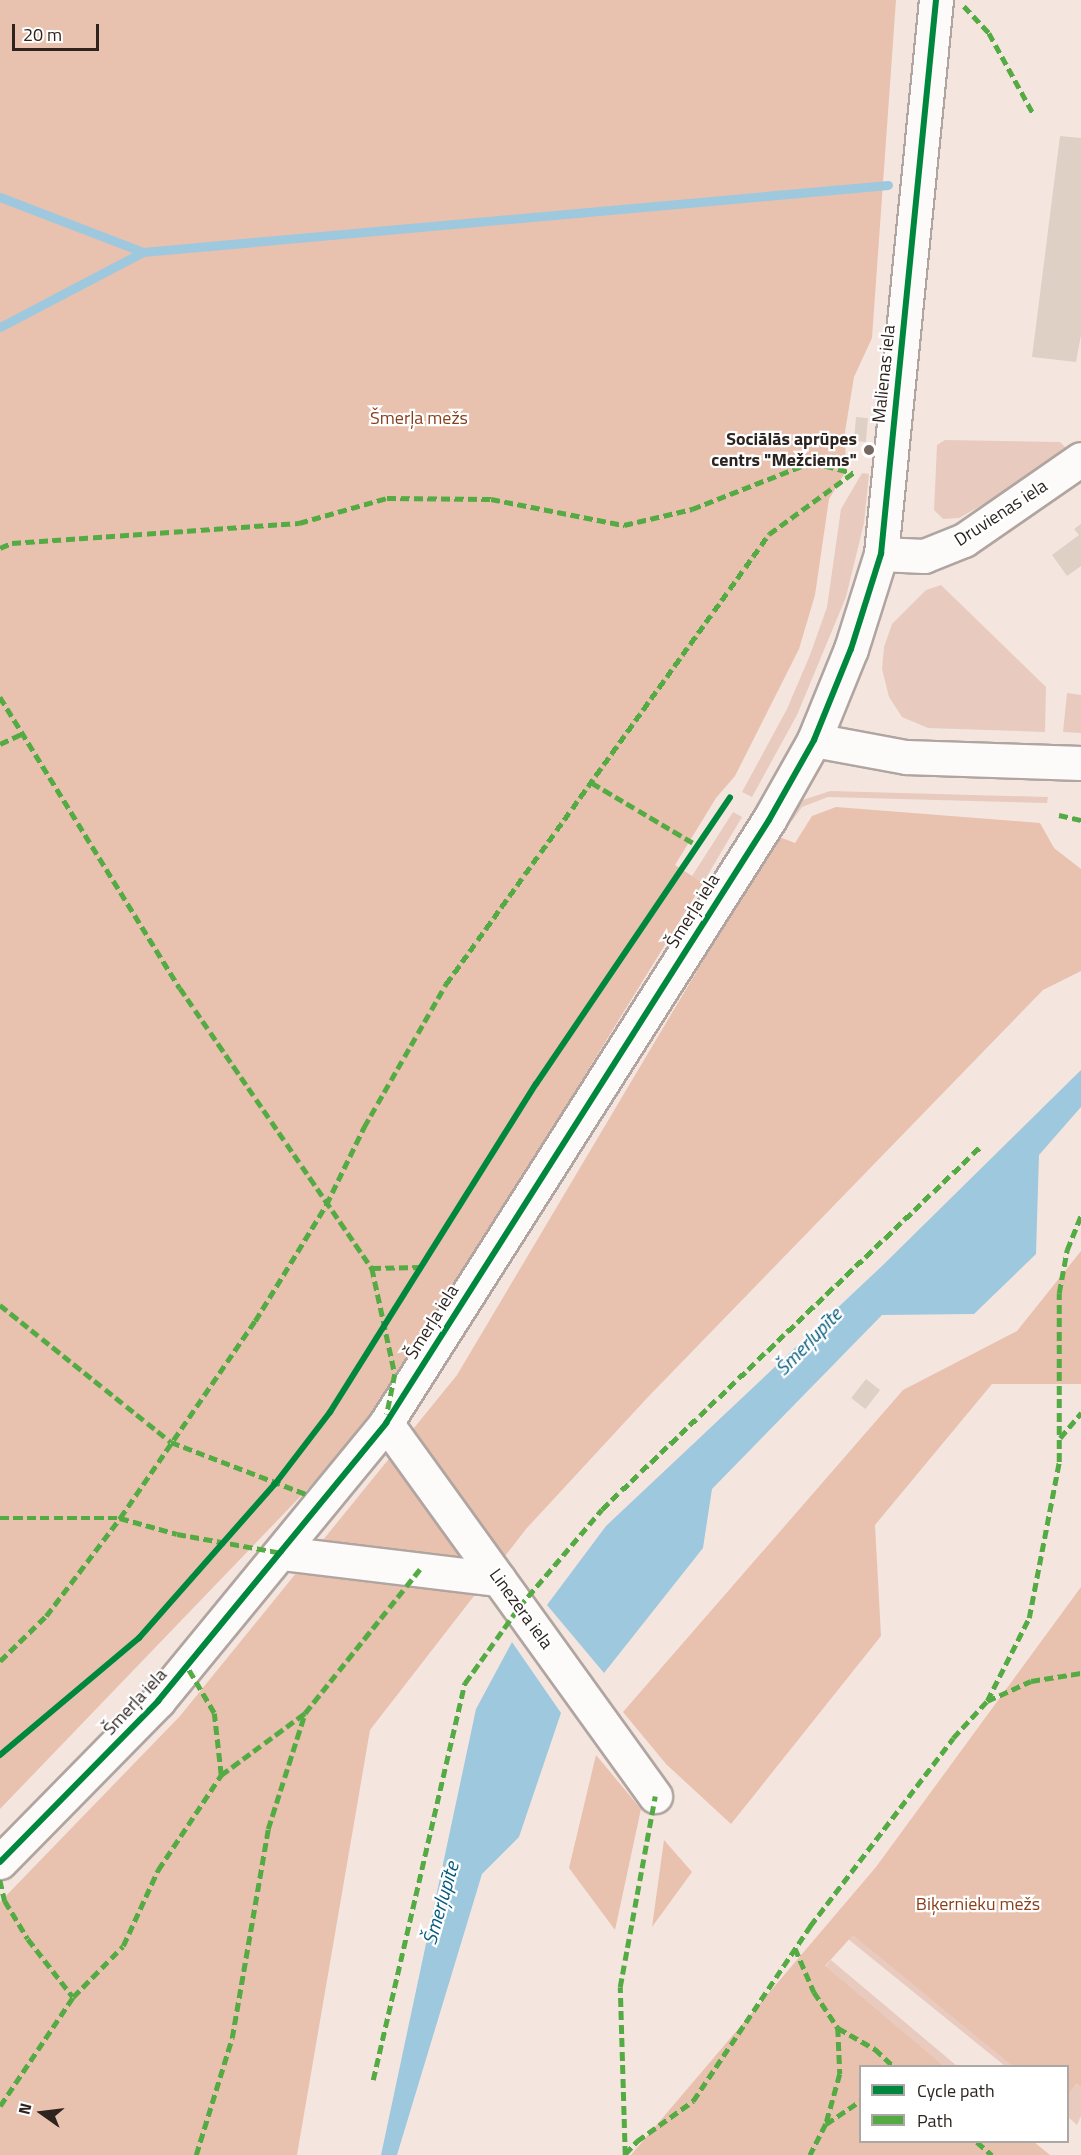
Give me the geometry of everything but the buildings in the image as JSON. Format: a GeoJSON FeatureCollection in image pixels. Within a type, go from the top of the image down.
{"type":"FeatureCollection","features":[{"type":"Feature","properties":{"kind":"street","name":"Malienas iela"},"geometry":{"type":"LineString","coordinates":[[814,740],[851,649],[881,554],[936,0]]}},
{"type":"Feature","properties":{"kind":"street","name":"Druvienas iela"},"geometry":{"type":"LineString","coordinates":[[881,554],[924,556],[964,540],[1081,459]]}},
{"type":"Feature","properties":{"kind":"street"},"geometry":{"type":"LineString","coordinates":[[814,740],[906,757],[1081,763]]}},
{"type":"Feature","properties":{"kind":"street","name":"Šmerļa iela"},"geometry":{"type":"LineString","coordinates":[[0,1862],[158,1701],[283,1553],[386,1423],[769,820],[814,740]]}},
{"type":"Feature","properties":{"kind":"street","name":"Linezera iela"},"geometry":{"type":"LineString","coordinates":[[386,1423],[655,1796]]}},
{"type":"Feature","properties":{"kind":"street"},"geometry":{"type":"LineString","coordinates":[[283,1553],[498,1579]]}},
{"type":"Feature","properties":{"kind":"shaded area"},"geometry":{"type":"Polygon","coordinates":[[[945,440],[1060,442],[1070,452],[1064,459],[959,518],[943,519],[934,510],[937,445],[945,440]]]}},
{"type":"Feature","properties":{"kind":"shaded area"},"geometry":{"type":"Polygon","coordinates":[[[862,473],[869,474],[864,523],[846,597],[797,715],[752,797],[742,792],[787,709],[810,655],[827,607],[841,509],[862,473]]]}},
{"type":"Feature","properties":{"kind":"shaded area"},"geometry":{"type":"Polygon","coordinates":[[[941,585],[1046,687],[1045,732],[928,728],[902,717],[889,697],[882,669],[884,647],[892,624],[926,590],[941,585]]]}},
{"type":"Feature","properties":{"kind":"shaded area"},"geometry":{"type":"Polygon","coordinates":[[[1067,693],[1081,695],[1081,733],[1063,732],[1067,693]]]}},
{"type":"Feature","properties":{"kind":"shaded area"},"geometry":{"type":"Polygon","coordinates":[[[830,791],[1048,797],[1047,803],[828,797],[802,807],[792,821],[786,818],[797,802],[830,791]]]}},
{"type":"Feature","properties":{"kind":"shaded area"},"geometry":{"type":"Polygon","coordinates":[[[733,812],[742,817],[703,883],[692,876],[733,812]]]}},
{"type":"Feature","properties":{"kind":"shaded area"},"geometry":{"type":"Polygon","coordinates":[[[853,1934],[1011,2065],[1004,2065],[848,1939],[853,1934]]]}},
{"type":"Feature","properties":{"kind":"shaded area"},"geometry":{"type":"Polygon","coordinates":[[[831,1960],[956,2065],[943,2065],[825,1967],[831,1960]]]}},
{"type":"Feature","properties":{"kind":"shaded area"},"geometry":{"type":"Polygon","coordinates":[[[1076,2084],[1081,2087],[1081,2116],[1077,2125],[1069,2118],[1069,2094],[1076,2084]]]}},
{"type":"Feature","properties":{"kind":"green space","name":"Šmerļa mežs"},"geometry":{"type":"Polygon","coordinates":[[[0,0],[896,0],[872,338],[854,377],[845,432],[846,471],[829,499],[815,595],[799,649],[735,776],[716,798],[675,865],[703,883],[371,1423],[0,1809],[0,0]]]}},
{"type":"Feature","properties":{"kind":"green space"},"geometry":{"type":"Polygon","coordinates":[[[836,807],[1040,823],[1054,848],[1081,869],[1081,971],[1043,990],[648,1397],[526,1529],[370,1730],[297,2155],[0,2155],[0,1902],[180,1716],[457,1375],[777,836],[795,843],[812,816],[836,807]]]}},
{"type":"Feature","properties":{"kind":"green space"},"geometry":{"type":"Polygon","coordinates":[[[1081,1251],[1081,1384],[992,1384],[875,1525],[881,1636],[731,1824],[666,1764],[623,1712],[903,1390],[1017,1331],[1081,1251]]]}},
{"type":"Feature","properties":{"kind":"green space","name":"Biķernieku mežs"},"geometry":{"type":"Polygon","coordinates":[[[1081,1587],[1081,2087],[1076,2084],[1069,2094],[1069,2065],[1011,2065],[853,1935],[825,1966],[943,2065],[859,2065],[859,2143],[1035,2143],[1050,2155],[631,2155],[876,1867],[1081,1587]]]}},
{"type":"Feature","properties":{"kind":"green space"},"geometry":{"type":"Polygon","coordinates":[[[596,1755],[641,1809],[615,1930],[569,1868],[596,1755]]]}},
{"type":"Feature","properties":{"kind":"green space"},"geometry":{"type":"Polygon","coordinates":[[[664,1840],[692,1872],[652,1927],[664,1840]]]}},
{"type":"Feature","properties":{"kind":"water","name":"Šmerļupīte"},"geometry":{"type":"Polygon","coordinates":[[[1081,1070],[1081,1107],[1039,1155],[1036,1254],[974,1314],[882,1315],[712,1489],[703,1548],[604,1673],[547,1605],[606,1526],[883,1265],[1081,1070]]]}},
{"type":"Feature","properties":{"kind":"water","name":"Šmerļupīte"},"geometry":{"type":"Polygon","coordinates":[[[512,1642],[561,1713],[519,1837],[482,1874],[397,2155],[381,2155],[476,1709],[512,1642]]]}},
{"type":"Feature","properties":{"kind":"waterway"},"geometry":{"type":"LineString","coordinates":[[0,197],[143,252],[888,185]]}},
{"type":"Feature","properties":{"kind":"waterway"},"geometry":{"type":"LineString","coordinates":[[0,327],[143,252]]}},
{"type":"Feature","properties":{"kind":"marked path"},"geometry":{"type":"LineString","coordinates":[[964,6],[989,33],[1033,113]]}},
{"type":"Feature","properties":{"kind":"marked path"},"geometry":{"type":"LineString","coordinates":[[0,548],[12,543],[299,523],[387,498],[491,499],[624,525],[692,509],[812,462],[853,473]]}},
{"type":"Feature","properties":{"kind":"marked path"},"geometry":{"type":"LineString","coordinates":[[0,1661],[46,1616],[120,1518],[255,1321],[326,1205],[364,1127],[446,984],[769,534],[853,473]]}},
{"type":"Feature","properties":{"kind":"marked path"},"geometry":{"type":"LineString","coordinates":[[0,697],[180,988],[372,1268],[395,1374],[387,1414]]}},
{"type":"Feature","properties":{"kind":"marked path"},"geometry":{"type":"LineString","coordinates":[[0,744],[24,733]]}},
{"type":"Feature","properties":{"kind":"marked path"},"geometry":{"type":"LineString","coordinates":[[592,783],[697,845]]}},
{"type":"Feature","properties":{"kind":"marked path"},"geometry":{"type":"LineString","coordinates":[[1059,815],[1081,820]]}},
{"type":"Feature","properties":{"kind":"marked path"},"geometry":{"type":"LineString","coordinates":[[373,2080],[465,1683],[519,1607],[602,1509],[981,1146]]}},
{"type":"Feature","properties":{"kind":"marked path"},"geometry":{"type":"LineString","coordinates":[[987,1701],[1029,1618],[1059,1462],[1059,1293],[1067,1250],[1081,1216]]}},
{"type":"Feature","properties":{"kind":"marked path"},"geometry":{"type":"LineString","coordinates":[[372,1268],[420,1267]]}},
{"type":"Feature","properties":{"kind":"marked path"},"geometry":{"type":"LineString","coordinates":[[0,1305],[171,1442],[308,1495]]}},
{"type":"Feature","properties":{"kind":"marked path"},"geometry":{"type":"LineString","coordinates":[[1060,1438],[1081,1413]]}},
{"type":"Feature","properties":{"kind":"marked path"},"geometry":{"type":"LineString","coordinates":[[0,1518],[120,1518],[177,1534],[283,1553]]}},
{"type":"Feature","properties":{"kind":"marked path"},"geometry":{"type":"LineString","coordinates":[[221,1775],[305,1713],[420,1569]]}},
{"type":"Feature","properties":{"kind":"marked path"},"geometry":{"type":"LineString","coordinates":[[0,2106],[73,1997],[123,1946],[158,1870],[221,1775],[214,1713],[187,1667]]}},
{"type":"Feature","properties":{"kind":"marked path"},"geometry":{"type":"LineString","coordinates":[[625,2154],[637,2141],[693,2101],[810,1926],[953,1738],[987,1701],[1031,1681],[1081,1673]]}},
{"type":"Feature","properties":{"kind":"marked path"},"geometry":{"type":"LineString","coordinates":[[196,2155],[232,2038],[268,1829],[305,1713]]}},
{"type":"Feature","properties":{"kind":"marked path"},"geometry":{"type":"LineString","coordinates":[[625,2155],[620,1987],[655,1796]]}},
{"type":"Feature","properties":{"kind":"marked path"},"geometry":{"type":"LineString","coordinates":[[0,1880],[5,1901],[28,1939],[73,1997]]}},
{"type":"Feature","properties":{"kind":"marked path"},"geometry":{"type":"LineString","coordinates":[[795,1948],[814,1992],[838,2028],[840,2074],[826,2124],[810,2155]]}},
{"type":"Feature","properties":{"kind":"marked path"},"geometry":{"type":"LineString","coordinates":[[838,2028],[875,2049],[892,2065]]}},
{"type":"Feature","properties":{"kind":"marked path"},"geometry":{"type":"LineString","coordinates":[[826,2124],[859,2102]]}},
{"type":"Feature","properties":{"kind":"marked path"},"geometry":{"type":"LineString","coordinates":[[978,2143],[992,2155]]}},
{"type":"Feature","properties":{"kind":"cycle path"},"geometry":{"type":"LineString","coordinates":[[0,1862],[158,1701],[386,1423],[769,820],[814,740],[851,649],[881,554],[936,0]]}},
{"type":"Feature","properties":{"kind":"cycle path"},"geometry":{"type":"LineString","coordinates":[[0,1755],[139,1638],[275,1484],[330,1412],[536,1084],[730,798]]}},
{"type":"Feature","properties":{"kind":"place","name":"Sociālās aprūpes centrs \"Mežciems\""},"geometry":{"type":"Point","coordinates":[869,450]}}]}
